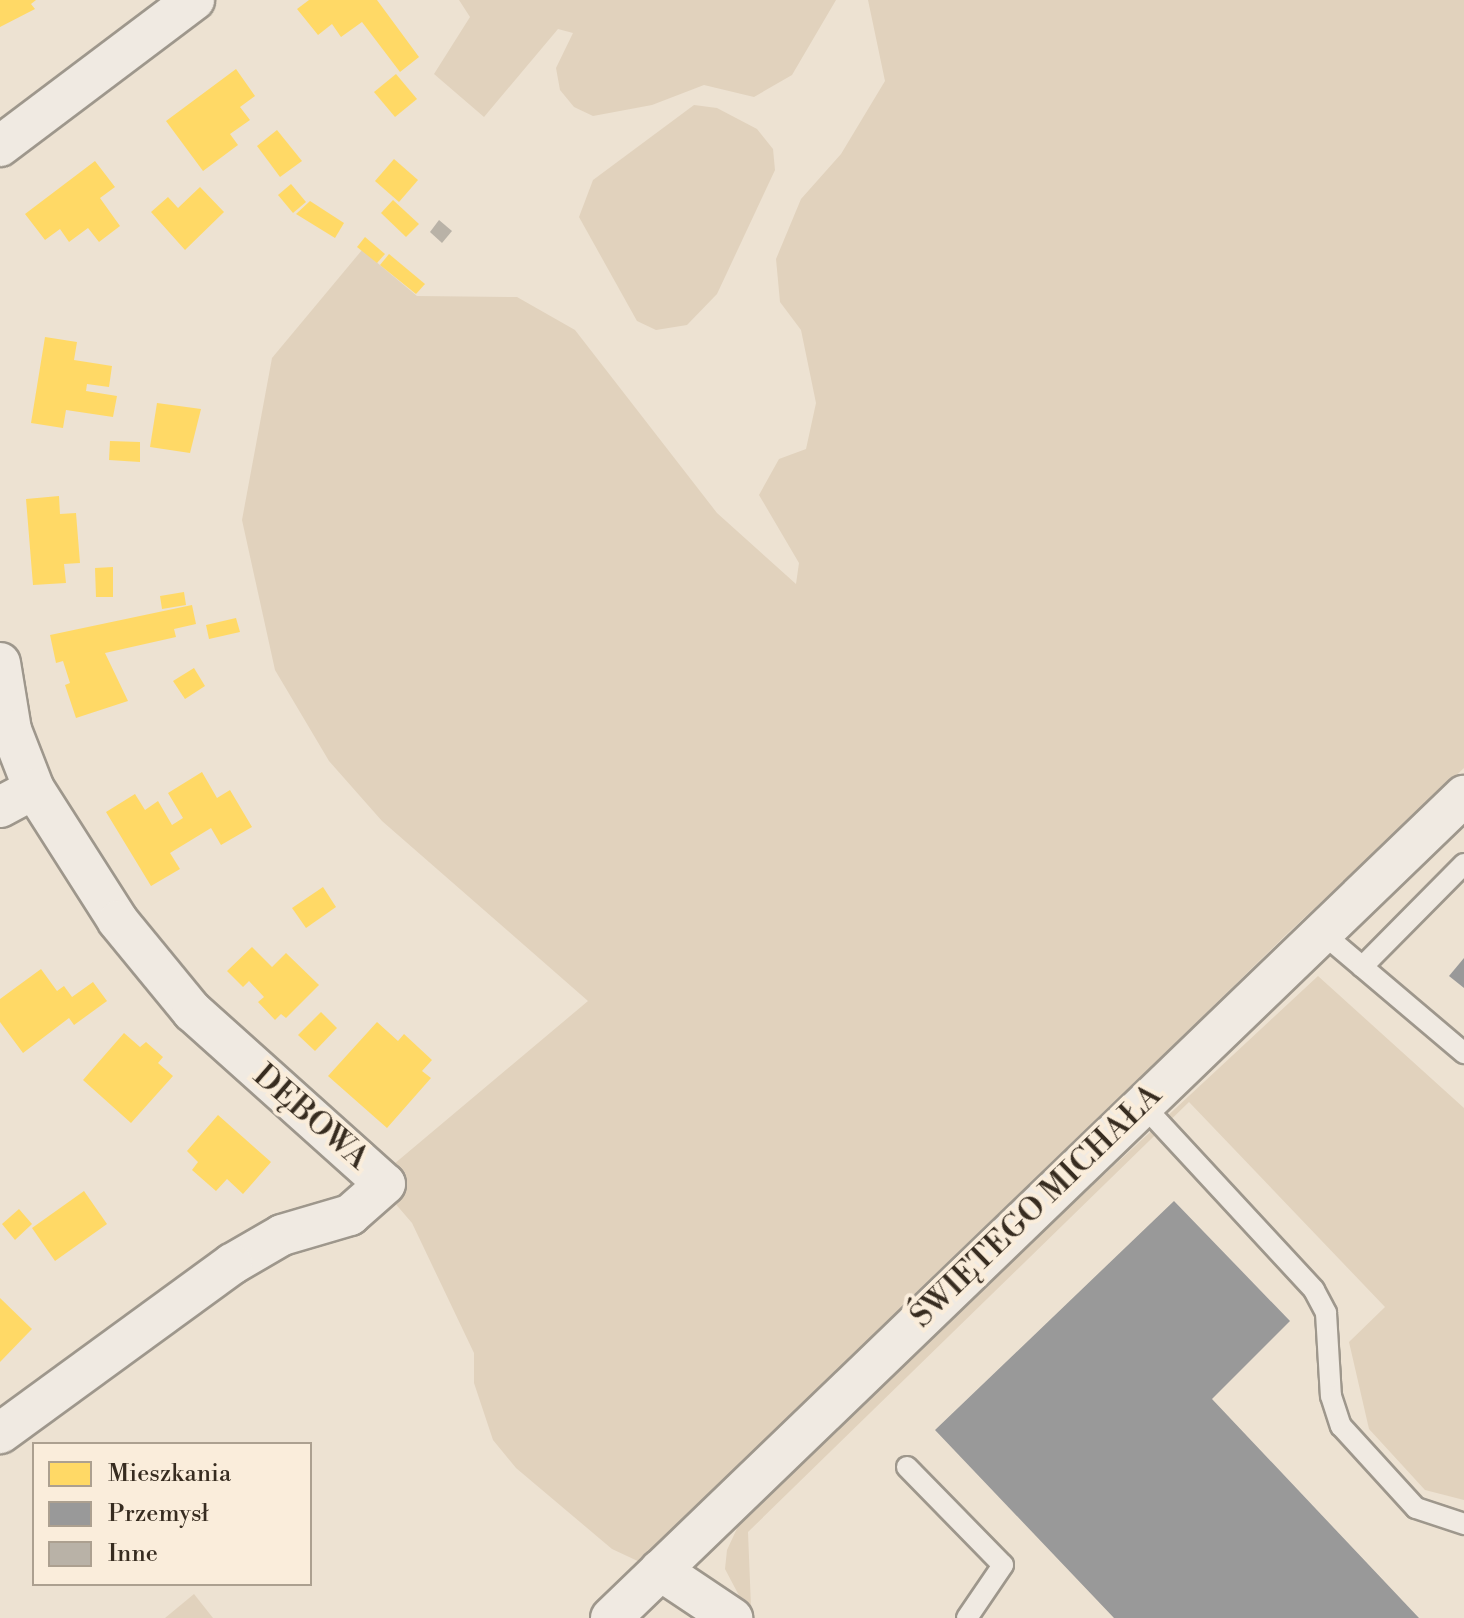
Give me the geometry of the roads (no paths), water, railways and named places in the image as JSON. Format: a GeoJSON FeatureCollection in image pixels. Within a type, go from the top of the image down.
{"type":"FeatureCollection","features":[{"type":"Feature","properties":{"kind":"street"},"geometry":{"type":"LineString","coordinates":[[0,146],[194,0]]}},
{"type":"Feature","properties":{"kind":"street","name":"DĘBOWA"},"geometry":{"type":"LineString","coordinates":[[0,663],[11,730],[17,798],[66,846],[167,985],[385,1184],[350,1215],[282,1235],[232,1264],[0,1433]]}},
{"type":"Feature","properties":{"kind":"street","name":"ŚWIĘTEGO MICHAŁA"},"geometry":{"type":"LineString","coordinates":[[611,1618],[1320,931],[1464,796]]}},
{"type":"Feature","properties":{"kind":"street"},"geometry":{"type":"LineString","coordinates":[[660,1570],[732,1618]]}},
{"type":"Feature","properties":{"kind":"lane"},"geometry":{"type":"LineString","coordinates":[[1362,967],[1464,864]]}},
{"type":"Feature","properties":{"kind":"lane"},"geometry":{"type":"LineString","coordinates":[[1320,931],[1464,1053]]}},
{"type":"Feature","properties":{"kind":"lane"},"geometry":{"type":"LineString","coordinates":[[1142,1104],[1314,1290],[1326,1313],[1331,1396],[1341,1426],[1416,1508],[1464,1524]]}},
{"type":"Feature","properties":{"kind":"lane"},"geometry":{"type":"LineString","coordinates":[[907,1467],[1003,1565],[967,1618]]}}]}
